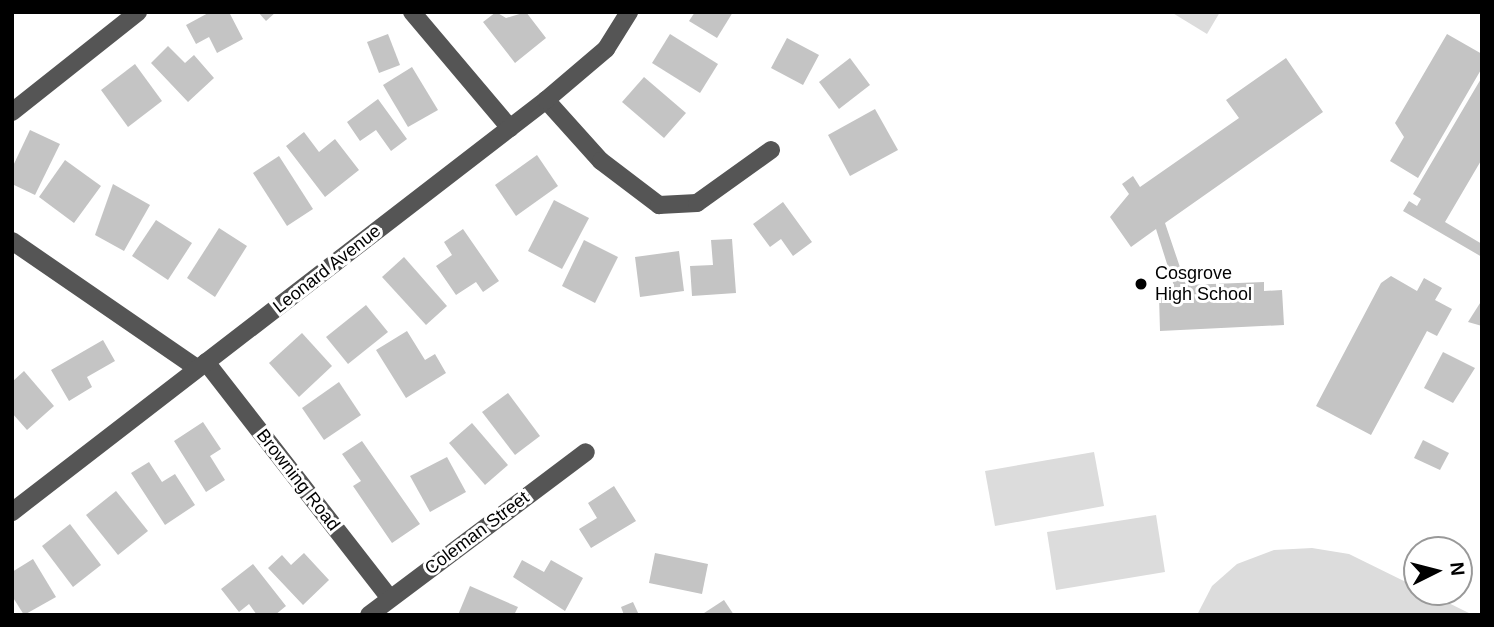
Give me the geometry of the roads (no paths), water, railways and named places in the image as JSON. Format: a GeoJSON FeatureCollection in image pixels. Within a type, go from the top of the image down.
{"type":"FeatureCollection","features":[{"type":"Feature","properties":{"kind":"street"},"geometry":{"type":"LineString","coordinates":[[12,111],[138,12]]}},
{"type":"Feature","properties":{"kind":"street"},"geometry":{"type":"LineString","coordinates":[[412,12],[510,128]]}},
{"type":"Feature","properties":{"kind":"street","name":"Leonard Avenue"},"geometry":{"type":"LineString","coordinates":[[12,512],[546,100],[606,49],[629,12]]}},
{"type":"Feature","properties":{"kind":"street"},"geometry":{"type":"LineString","coordinates":[[546,100],[601,161],[659,205],[697,203],[771,150]]}},
{"type":"Feature","properties":{"kind":"street","name":"Browning Road"},"geometry":{"type":"LineString","coordinates":[[12,241],[202,365],[390,598]]}},
{"type":"Feature","properties":{"kind":"street","name":"Coleman Street"},"geometry":{"type":"LineString","coordinates":[[369,615],[586,452]]}},
{"type":"Feature","properties":{"kind":"place","name":"Cosgrove High School"},"geometry":{"type":"Point","coordinates":[1141,284]}}]}
